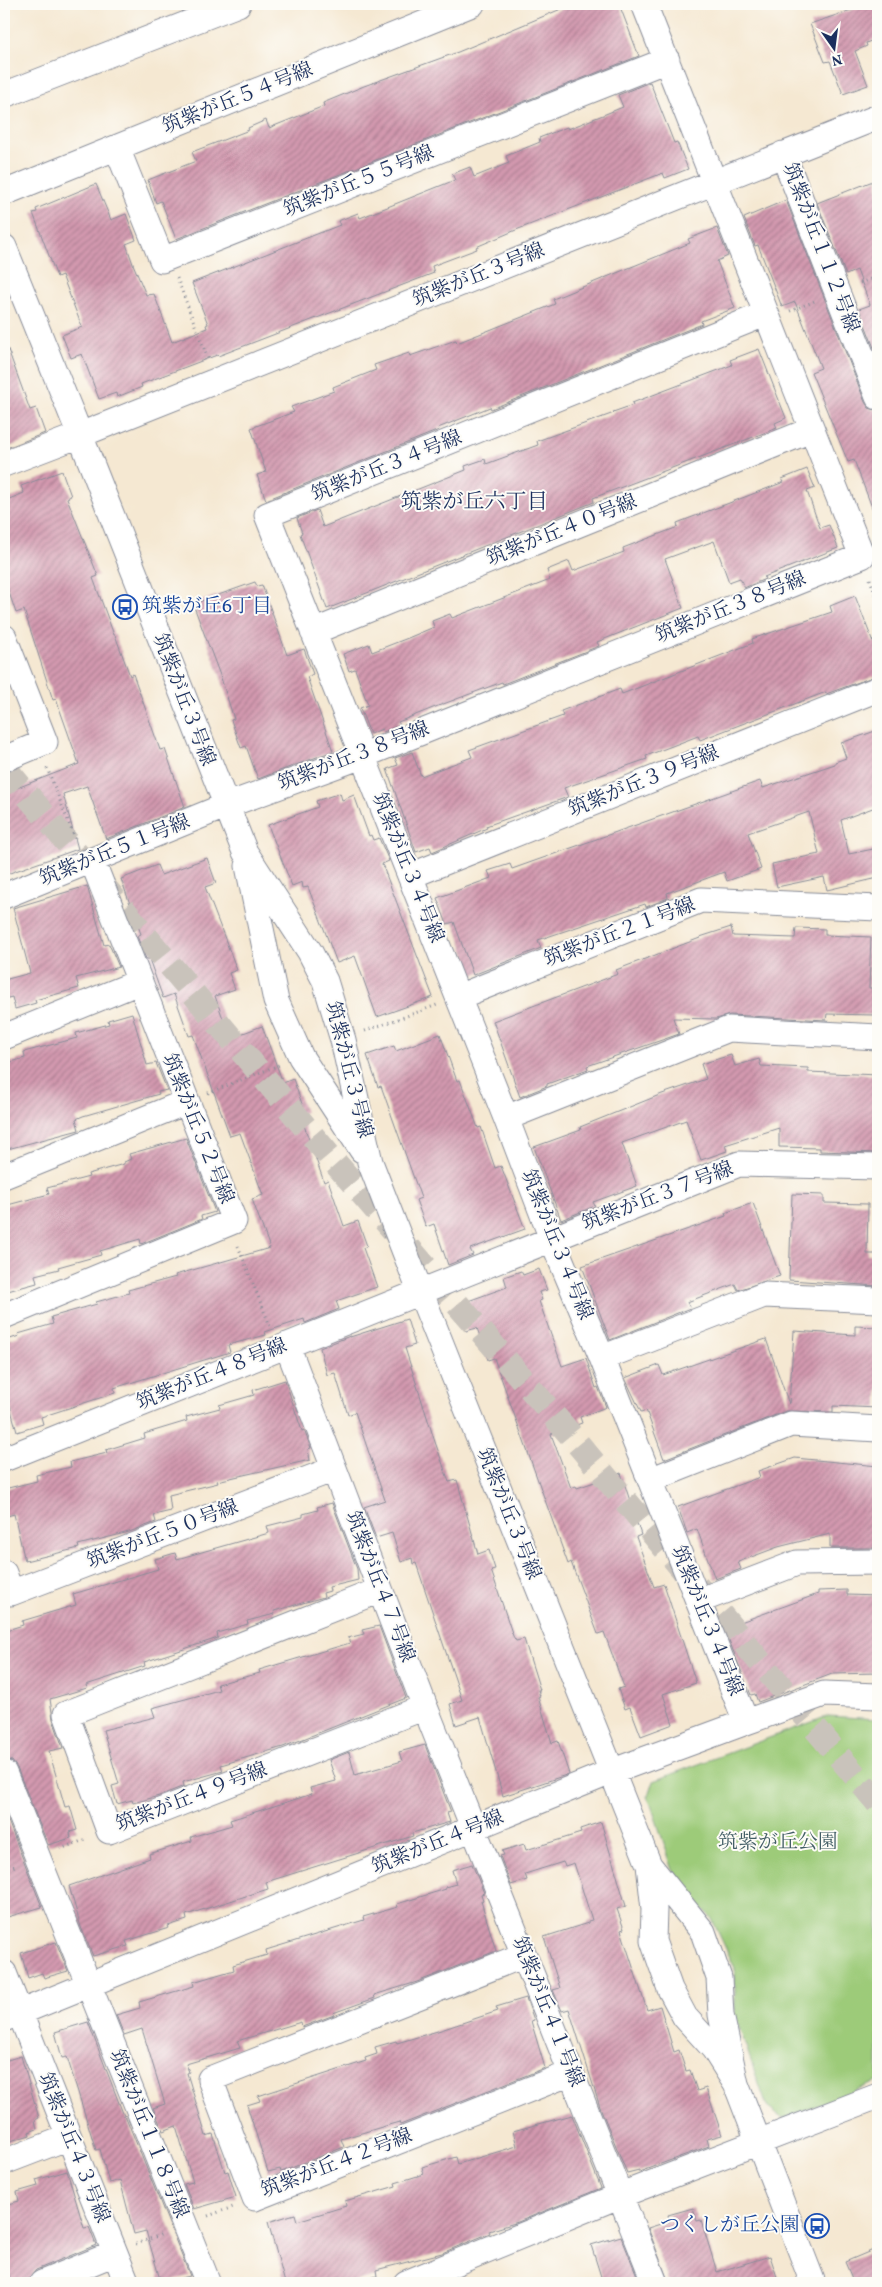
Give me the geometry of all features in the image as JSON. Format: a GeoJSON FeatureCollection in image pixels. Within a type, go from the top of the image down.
{"type":"FeatureCollection","features":[{"type":"Feature","properties":{"kind":"street"},"geometry":{"type":"LineString","coordinates":[[4,95],[238,4]]}},
{"type":"Feature","properties":{"kind":"street","name":"筑紫が丘５４号線"},"geometry":{"type":"LineString","coordinates":[[4,194],[472,4]]}},
{"type":"Feature","properties":{"kind":"street"},"geometry":{"type":"LineString","coordinates":[[644,4],[716,181]]}},
{"type":"Feature","properties":{"kind":"street","name":"筑紫が丘５５号線"},"geometry":{"type":"LineString","coordinates":[[168,257],[667,60]]}},
{"type":"Feature","properties":{"kind":"street","name":"筑紫が丘３号線"},"geometry":{"type":"LineString","coordinates":[[80,435],[878,117]]}},
{"type":"Feature","properties":{"kind":"street"},"geometry":{"type":"LineString","coordinates":[[117,148],[162,260],[168,257]]}},
{"type":"Feature","properties":{"kind":"street","name":"筑紫が丘１１２号線"},"geometry":{"type":"LineString","coordinates":[[783,154],[878,397]]}},
{"type":"Feature","properties":{"kind":"street","name":"筑紫が丘３８号線"},"geometry":{"type":"LineString","coordinates":[[225,806],[362,756],[862,556],[765,314],[716,181]]}},
{"type":"Feature","properties":{"kind":"street","name":"筑紫が丘３号線"},"geometry":{"type":"LineString","coordinates":[[4,247],[80,435],[225,806],[245,852],[325,981],[344,1040],[370,1162],[649,1865],[654,1909],[653,1941],[670,1989],[685,2017],[714,2049],[736,2084]]}},
{"type":"Feature","properties":{"kind":"street","name":"筑紫が丘３４号線"},"geometry":{"type":"LineString","coordinates":[[746,1722],[602,1358],[552,1239],[458,996],[267,515],[765,314]]}},
{"type":"Feature","properties":{"kind":"street","name":"筑紫が丘４０号線"},"geometry":{"type":"LineString","coordinates":[[313,632],[811,430]]}},
{"type":"Feature","properties":{"kind":"street"},"geometry":{"type":"LineString","coordinates":[[4,464],[80,435]]}},
{"type":"Feature","properties":{"kind":"street"},"geometry":{"type":"LineString","coordinates":[[4,637],[45,742],[4,759]]}},
{"type":"Feature","properties":{"kind":"street","name":"筑紫が丘３９号線"},"geometry":{"type":"LineString","coordinates":[[410,876],[878,689]]}},
{"type":"Feature","properties":{"kind":"street","name":"筑紫が丘５１号線"},"geometry":{"type":"LineString","coordinates":[[4,896],[225,806]]}},
{"type":"Feature","properties":{"kind":"street","name":"筑紫が丘３号線"},"geometry":{"type":"LineString","coordinates":[[245,852],[274,995],[301,1056],[370,1162]]}},
{"type":"Feature","properties":{"kind":"street","name":"筑紫が丘５２号線"},"geometry":{"type":"LineString","coordinates":[[4,1316],[234,1222],[139,982],[88,862]]}},
{"type":"Feature","properties":{"kind":"street","name":"筑紫が丘２１号線"},"geometry":{"type":"LineString","coordinates":[[458,996],[701,900],[878,908]]}},
{"type":"Feature","properties":{"kind":"street"},"geometry":{"type":"LineString","coordinates":[[4,1037],[139,982]]}},
{"type":"Feature","properties":{"kind":"street"},"geometry":{"type":"LineString","coordinates":[[506,1118],[729,1029],[878,1037]]}},
{"type":"Feature","properties":{"kind":"street"},"geometry":{"type":"LineString","coordinates":[[4,1176],[186,1102]]}},
{"type":"Feature","properties":{"kind":"street","name":"筑紫が丘３７号線"},"geometry":{"type":"LineString","coordinates":[[420,1291],[739,1164],[878,1167]]}},
{"type":"Feature","properties":{"kind":"street","name":"筑紫が丘４８号線"},"geometry":{"type":"LineString","coordinates":[[4,1459],[420,1291]]}},
{"type":"Feature","properties":{"kind":"street"},"geometry":{"type":"LineString","coordinates":[[602,1358],[764,1295],[878,1300]]}},
{"type":"Feature","properties":{"kind":"street","name":"筑紫が丘４７号線"},"geometry":{"type":"LineString","coordinates":[[287,1345],[425,1707],[474,1829]]}},
{"type":"Feature","properties":{"kind":"street"},"geometry":{"type":"LineString","coordinates":[[650,1480],[791,1424],[878,1429]]}},
{"type":"Feature","properties":{"kind":"street","name":"筑紫が丘５０号線"},"geometry":{"type":"LineString","coordinates":[[4,1574],[11,1593],[334,1469]]}},
{"type":"Feature","properties":{"kind":"street"},"geometry":{"type":"LineString","coordinates":[[698,1601],[797,1562],[878,1562]]}},
{"type":"Feature","properties":{"kind":"street","name":"筑紫が丘４９号線"},"geometry":{"type":"LineString","coordinates":[[380,1590],[66,1714],[109,1831],[425,1707]]}},
{"type":"Feature","properties":{"kind":"street","name":"筑紫が丘４号線"},"geometry":{"type":"LineString","coordinates":[[12,2015],[612,1772],[746,1722],[824,1694],[878,1696]]}},
{"type":"Feature","properties":{"kind":"street","name":"筑紫が丘１１８号線"},"geometry":{"type":"LineString","coordinates":[[4,1773],[208,2283]]}},
{"type":"Feature","properties":{"kind":"street","name":"筑紫が丘４１号線"},"geometry":{"type":"LineString","coordinates":[[474,1829],[655,2283]]}},
{"type":"Feature","properties":{"kind":"street","name":"筑紫が丘３号線"},"geometry":{"type":"LineString","coordinates":[[649,1865],[703,1932],[719,1978],[722,2023],[736,2084],[813,2283]]}},
{"type":"Feature","properties":{"kind":"street","name":"筑紫が丘４２号線"},"geometry":{"type":"LineString","coordinates":[[524,1955],[210,2080],[255,2198],[571,2073]]}},
{"type":"Feature","properties":{"kind":"street","name":"筑紫が丘４３号線"},"geometry":{"type":"LineString","coordinates":[[4,1972],[12,2015],[68,2137],[127,2283]]}},
{"type":"Feature","properties":{"kind":"street"},"geometry":{"type":"LineString","coordinates":[[406,2283],[621,2195],[878,2096]]}},
{"type":"Feature","properties":{"kind":"street"},"geometry":{"type":"LineString","coordinates":[[4,2162],[68,2137]]}},
{"type":"Feature","properties":{"kind":"street"},"geometry":{"type":"LineString","coordinates":[[42,2283],[115,2253]]}},
{"type":"Feature","properties":{"kind":"path"},"geometry":{"type":"LineString","coordinates":[[168,257],[217,380]]}},
{"type":"Feature","properties":{"kind":"path"},"geometry":{"type":"LineString","coordinates":[[38,746],[88,862]]}},
{"type":"Feature","properties":{"kind":"path"},"geometry":{"type":"LineString","coordinates":[[344,1040],[458,996]]}},
{"type":"Feature","properties":{"kind":"path"},"geometry":{"type":"LineString","coordinates":[[186,1102],[301,1056]]}},
{"type":"Feature","properties":{"kind":"path"},"geometry":{"type":"LineString","coordinates":[[234,1222],[236,1241],[272,1333],[287,1345]]}},
{"type":"Feature","properties":{"kind":"green space","name":"筑紫が丘公園"},"geometry":{"type":"Polygon","coordinates":[[[828,1716],[878,1719],[878,2081],[783,2119],[767,2107],[735,2015],[735,1968],[711,1917],[679,1888],[648,1796],[653,1781],[828,1716]]]}},
{"type":"Feature","properties":{"kind":"building"},"geometry":{"type":"Polygon","coordinates":[[[573,4],[619,4],[639,56],[176,239],[161,201],[156,203],[148,180],[196,161],[192,152],[249,130],[248,128],[266,120],[269,128],[324,106],[323,103],[364,86],[458,52],[573,4]]]}},
{"type":"Feature","properties":{"kind":"building"},"geometry":{"type":"Polygon","coordinates":[[[869,4],[878,4],[878,38],[866,43],[867,46],[855,51],[868,85],[843,94],[830,61],[825,62],[810,24],[869,4]]]}},
{"type":"Feature","properties":{"kind":"building"},"geometry":{"type":"Polygon","coordinates":[[[650,82],[674,143],[677,142],[688,169],[665,178],[663,173],[516,230],[476,247],[477,249],[432,266],[434,273],[141,384],[142,387],[117,397],[116,393],[99,399],[82,354],[71,358],[62,335],[82,327],[62,275],[57,277],[33,213],[37,212],[36,209],[96,184],[111,220],[126,214],[136,240],[126,244],[133,264],[146,295],[154,294],[172,342],[207,328],[206,325],[208,324],[192,283],[340,225],[338,221],[358,213],[360,218],[455,180],[452,174],[470,167],[474,177],[509,163],[506,156],[540,142],[539,138],[567,127],[568,129],[623,107],[618,95],[650,82]]]}},
{"type":"Feature","properties":{"kind":"building"},"geometry":{"type":"Polygon","coordinates":[[[878,179],[878,358],[859,309],[870,305],[857,270],[846,275],[817,203],[878,179]]]}},
{"type":"Feature","properties":{"kind":"building"},"geometry":{"type":"Polygon","coordinates":[[[786,200],[865,402],[869,408],[878,411],[878,518],[876,518],[854,460],[848,462],[811,372],[821,368],[795,302],[782,307],[758,245],[755,246],[744,218],[786,200]]]}},
{"type":"Feature","properties":{"kind":"building"},"geometry":{"type":"Polygon","coordinates":[[[717,228],[728,256],[717,261],[735,308],[701,321],[702,324],[491,409],[490,407],[438,428],[439,430],[266,500],[257,475],[266,472],[251,428],[294,412],[291,407],[334,391],[333,387],[376,370],[374,365],[409,353],[410,356],[456,340],[457,343],[555,304],[553,299],[690,243],[688,239],[717,228]]]}},
{"type":"Feature","properties":{"kind":"building"},"geometry":{"type":"Polygon","coordinates":[[[4,344],[6,344],[30,410],[36,408],[45,433],[4,449],[4,344]]]}},
{"type":"Feature","properties":{"kind":"building"},"geometry":{"type":"Polygon","coordinates":[[[759,349],[786,418],[775,423],[777,428],[593,498],[594,502],[327,609],[300,534],[302,533],[297,518],[317,510],[323,527],[466,470],[465,466],[485,459],[486,464],[538,445],[537,441],[614,413],[633,405],[632,403],[732,365],[730,360],[759,349]]]}},
{"type":"Feature","properties":{"kind":"building"},"geometry":{"type":"Polygon","coordinates":[[[807,469],[815,488],[807,491],[820,528],[829,525],[838,548],[764,577],[765,579],[744,588],[740,578],[729,582],[714,541],[665,559],[683,608],[597,642],[599,646],[503,684],[502,682],[438,706],[398,722],[400,725],[383,732],[382,729],[370,734],[360,708],[368,705],[355,669],[349,671],[343,654],[369,644],[372,652],[434,627],[432,621],[450,614],[452,618],[550,580],[547,570],[569,561],[573,571],[624,552],[623,548],[678,527],[677,523],[784,482],[782,479],[807,469]]]}},
{"type":"Feature","properties":{"kind":"building"},"geometry":{"type":"Polygon","coordinates":[[[62,471],[71,496],[67,498],[98,576],[93,578],[130,676],[133,674],[160,750],[165,749],[185,807],[106,839],[87,786],[63,794],[78,849],[4,875],[4,793],[79,764],[56,699],[53,700],[24,610],[16,613],[4,578],[4,501],[24,493],[21,486],[62,471]]]}},
{"type":"Feature","properties":{"kind":"building"},"geometry":{"type":"Polygon","coordinates":[[[255,582],[257,586],[262,585],[287,655],[304,649],[313,674],[307,677],[333,751],[258,779],[246,746],[241,748],[231,720],[234,719],[221,678],[193,604],[255,582]]]}},
{"type":"Feature","properties":{"kind":"building"},"geometry":{"type":"Polygon","coordinates":[[[855,596],[873,642],[878,640],[878,675],[826,694],[826,692],[700,740],[698,736],[646,756],[647,759],[564,788],[568,797],[486,826],[487,828],[432,852],[430,847],[416,852],[387,769],[398,765],[395,758],[412,752],[421,776],[472,757],[469,750],[563,716],[561,711],[620,689],[622,694],[753,643],[752,639],[832,612],[830,606],[855,596]]]}},
{"type":"Feature","properties":{"kind":"building"},"geometry":{"type":"Polygon","coordinates":[[[878,730],[878,806],[841,820],[849,854],[878,848],[878,878],[827,890],[824,877],[777,887],[772,864],[819,854],[809,812],[748,833],[761,869],[727,881],[724,872],[667,893],[668,898],[646,907],[645,904],[538,940],[541,948],[473,975],[454,922],[447,924],[437,898],[491,878],[488,871],[510,864],[512,869],[760,781],[763,788],[835,764],[835,762],[846,758],[841,743],[878,730]]]}},
{"type":"Feature","properties":{"kind":"building"},"geometry":{"type":"Polygon","coordinates":[[[340,793],[342,800],[354,795],[369,836],[371,835],[373,840],[379,838],[389,861],[382,864],[433,997],[377,1017],[355,956],[337,963],[308,887],[303,888],[302,882],[292,886],[268,825],[318,807],[316,801],[340,793]]]}},
{"type":"Feature","properties":{"kind":"building"},"geometry":{"type":"Polygon","coordinates":[[[207,858],[216,883],[205,887],[237,970],[229,973],[235,989],[215,996],[230,1038],[262,1026],[283,1083],[293,1079],[305,1112],[300,1114],[324,1182],[328,1180],[344,1226],[358,1221],[367,1246],[363,1248],[377,1287],[336,1301],[339,1309],[305,1323],[304,1319],[265,1332],[266,1335],[228,1345],[230,1352],[114,1388],[115,1393],[41,1417],[43,1424],[17,1432],[4,1384],[4,1341],[19,1336],[18,1334],[53,1324],[51,1317],[129,1293],[128,1290],[270,1248],[252,1199],[263,1195],[240,1133],[230,1136],[193,1035],[189,1036],[174,994],[163,998],[149,959],[146,959],[137,936],[141,934],[121,879],[157,865],[161,875],[207,858]]]}},
{"type":"Feature","properties":{"kind":"building"},"geometry":{"type":"Polygon","coordinates":[[[87,886],[104,945],[109,944],[119,967],[76,978],[79,988],[35,1000],[36,1003],[15,1009],[12,997],[4,999],[4,980],[30,973],[13,908],[87,886]]]}},
{"type":"Feature","properties":{"kind":"building"},"geometry":{"type":"Polygon","coordinates":[[[731,927],[733,936],[795,938],[796,928],[825,929],[825,935],[871,937],[869,988],[875,988],[874,1015],[827,1014],[826,1020],[730,1015],[716,1019],[673,1018],[679,1034],[587,1066],[588,1069],[547,1084],[547,1086],[520,1097],[493,1021],[618,974],[616,970],[731,927]]]}},
{"type":"Feature","properties":{"kind":"building"},"geometry":{"type":"Polygon","coordinates":[[[132,1013],[147,1065],[156,1063],[167,1090],[76,1119],[79,1130],[4,1150],[4,1064],[25,1058],[24,1052],[77,1038],[76,1033],[109,1024],[108,1020],[132,1013]]]}},
{"type":"Feature","properties":{"kind":"building"},"geometry":{"type":"Polygon","coordinates":[[[440,1034],[457,1081],[460,1080],[478,1128],[481,1127],[495,1168],[501,1166],[525,1229],[470,1249],[473,1255],[448,1265],[434,1224],[426,1227],[416,1200],[421,1198],[381,1086],[378,1087],[367,1055],[394,1046],[396,1051],[440,1034]]]}},
{"type":"Feature","properties":{"kind":"building"},"geometry":{"type":"Polygon","coordinates":[[[731,1055],[735,1066],[759,1059],[761,1066],[808,1068],[808,1072],[878,1075],[878,1153],[820,1151],[820,1148],[779,1147],[779,1128],[725,1145],[727,1151],[701,1160],[686,1120],[622,1143],[637,1186],[593,1202],[595,1206],[561,1220],[534,1147],[581,1130],[580,1127],[662,1094],[706,1079],[701,1064],[731,1055]]]}},
{"type":"Feature","properties":{"kind":"building"},"geometry":{"type":"Polygon","coordinates":[[[186,1138],[215,1212],[201,1216],[202,1219],[141,1244],[140,1239],[100,1251],[101,1255],[35,1275],[37,1283],[4,1292],[4,1206],[49,1194],[47,1188],[89,1177],[88,1174],[124,1164],[124,1162],[131,1159],[129,1154],[186,1138]]]}},
{"type":"Feature","properties":{"kind":"building"},"geometry":{"type":"Polygon","coordinates":[[[792,1194],[824,1195],[824,1203],[868,1204],[867,1254],[878,1254],[878,1286],[789,1280],[792,1194]]]}},
{"type":"Feature","properties":{"kind":"building"},"geometry":{"type":"Polygon","coordinates":[[[753,1203],[780,1276],[738,1290],[735,1284],[687,1302],[690,1308],[610,1340],[582,1266],[726,1216],[725,1213],[753,1203]]]}},
{"type":"Feature","properties":{"kind":"building"},"geometry":{"type":"Polygon","coordinates":[[[539,1269],[547,1290],[539,1292],[542,1300],[539,1301],[562,1366],[586,1358],[596,1388],[598,1387],[606,1407],[580,1417],[582,1423],[551,1434],[571,1488],[576,1486],[577,1488],[621,1473],[641,1535],[636,1537],[654,1587],[664,1584],[696,1683],[663,1694],[673,1724],[641,1736],[630,1707],[625,1709],[618,1689],[624,1687],[604,1632],[598,1634],[571,1562],[568,1564],[494,1358],[488,1360],[477,1328],[466,1331],[457,1305],[507,1287],[504,1277],[521,1271],[523,1275],[539,1269]]]}},
{"type":"Feature","properties":{"kind":"building"},"geometry":{"type":"Polygon","coordinates":[[[407,1319],[415,1345],[405,1348],[449,1482],[457,1480],[478,1554],[489,1550],[495,1569],[491,1570],[513,1636],[516,1641],[524,1639],[540,1690],[538,1690],[540,1696],[538,1697],[552,1743],[558,1741],[569,1774],[503,1796],[480,1717],[456,1725],[450,1704],[462,1700],[416,1563],[413,1564],[412,1558],[401,1562],[392,1533],[376,1538],[364,1507],[385,1500],[355,1412],[348,1415],[335,1373],[327,1375],[320,1348],[350,1336],[407,1319]]]}},
{"type":"Feature","properties":{"kind":"building"},"geometry":{"type":"Polygon","coordinates":[[[855,1326],[878,1327],[878,1408],[833,1406],[833,1412],[786,1411],[664,1459],[646,1410],[641,1412],[625,1378],[659,1365],[663,1375],[766,1339],[789,1404],[794,1331],[855,1335],[855,1326]]]}},
{"type":"Feature","properties":{"kind":"building"},"geometry":{"type":"Polygon","coordinates":[[[285,1380],[302,1431],[304,1430],[311,1448],[308,1449],[310,1460],[217,1481],[218,1483],[169,1495],[171,1511],[154,1515],[156,1522],[129,1532],[78,1545],[79,1548],[25,1561],[14,1514],[4,1517],[4,1489],[37,1481],[36,1475],[71,1467],[70,1462],[107,1453],[106,1450],[145,1438],[144,1434],[187,1421],[186,1417],[220,1408],[219,1405],[254,1395],[253,1390],[285,1380]]]}},
{"type":"Feature","properties":{"kind":"building"},"geometry":{"type":"Polygon","coordinates":[[[795,1458],[878,1466],[878,1548],[830,1548],[830,1534],[778,1547],[738,1562],[741,1569],[715,1579],[697,1529],[687,1533],[678,1507],[760,1477],[758,1471],[795,1458]]]}},
{"type":"Feature","properties":{"kind":"building"},"geometry":{"type":"Polygon","coordinates":[[[332,1503],[357,1569],[358,1580],[329,1587],[330,1591],[323,1593],[324,1597],[274,1611],[275,1614],[247,1621],[248,1624],[217,1633],[218,1638],[144,1662],[145,1666],[86,1685],[87,1688],[50,1699],[53,1719],[63,1748],[49,1751],[65,1807],[70,1806],[77,1830],[70,1832],[71,1838],[48,1845],[17,1768],[12,1761],[4,1759],[4,1631],[23,1625],[22,1621],[76,1605],[73,1594],[158,1569],[155,1559],[175,1553],[177,1559],[269,1533],[267,1526],[303,1517],[303,1514],[318,1510],[317,1507],[332,1503]]]}},
{"type":"Feature","properties":{"kind":"building"},"geometry":{"type":"Polygon","coordinates":[[[847,1590],[847,1595],[878,1596],[878,1673],[832,1674],[758,1702],[755,1694],[751,1695],[724,1628],[818,1594],[818,1591],[847,1590]]]}},
{"type":"Feature","properties":{"kind":"building"},"geometry":{"type":"Polygon","coordinates":[[[379,1626],[406,1698],[283,1747],[221,1765],[223,1771],[183,1782],[184,1786],[159,1796],[133,1803],[132,1800],[117,1804],[112,1786],[119,1784],[103,1730],[155,1717],[152,1708],[219,1690],[217,1684],[260,1673],[259,1670],[350,1643],[348,1638],[364,1634],[362,1630],[379,1626]]]}},
{"type":"Feature","properties":{"kind":"building"},"geometry":{"type":"Polygon","coordinates":[[[425,1745],[451,1812],[447,1813],[450,1822],[412,1833],[413,1836],[266,1882],[268,1889],[186,1915],[187,1920],[168,1926],[169,1928],[126,1941],[128,1946],[93,1956],[81,1927],[69,1886],[150,1858],[149,1854],[192,1841],[191,1837],[232,1825],[230,1820],[312,1794],[310,1788],[336,1781],[329,1760],[349,1752],[355,1775],[402,1761],[399,1752],[425,1745]]]}},
{"type":"Feature","properties":{"kind":"building"},"geometry":{"type":"Polygon","coordinates":[[[4,1811],[42,1907],[4,1918],[4,1811]]]}},
{"type":"Feature","properties":{"kind":"building"},"geometry":{"type":"Polygon","coordinates":[[[601,1822],[626,1906],[617,1909],[624,1929],[621,1930],[647,2010],[660,2006],[674,2052],[679,2050],[686,2071],[690,2070],[697,2091],[706,2088],[722,2135],[707,2139],[709,2146],[639,2172],[639,2170],[627,2173],[600,2107],[569,2009],[562,2011],[553,1990],[560,1988],[544,1937],[592,1920],[574,1863],[565,1866],[563,1862],[525,1874],[527,1880],[511,1885],[500,1856],[504,1855],[502,1851],[524,1844],[526,1850],[581,1833],[580,1829],[601,1822]]]}},
{"type":"Feature","properties":{"kind":"building"},"geometry":{"type":"Polygon","coordinates":[[[472,1864],[484,1893],[481,1894],[483,1900],[481,1901],[496,1951],[417,1982],[374,1995],[375,1998],[333,2013],[334,2015],[302,2027],[301,2022],[237,2041],[240,2048],[186,2064],[206,2136],[213,2134],[225,2172],[228,2171],[236,2197],[194,2209],[184,2184],[193,2182],[176,2126],[163,2131],[153,2108],[165,2104],[142,2029],[124,2035],[116,2015],[140,2008],[139,2002],[194,1986],[193,1982],[234,1970],[233,1965],[267,1955],[266,1950],[364,1920],[363,1917],[398,1907],[397,1904],[446,1889],[445,1887],[456,1884],[452,1870],[472,1864]]]}},
{"type":"Feature","properties":{"kind":"building"},"geometry":{"type":"Polygon","coordinates":[[[56,1942],[68,1971],[44,1978],[42,1973],[28,1978],[21,1953],[56,1942]]]}},
{"type":"Feature","properties":{"kind":"building"},"geometry":{"type":"Polygon","coordinates":[[[526,1998],[534,2020],[531,2021],[545,2068],[400,2125],[399,2122],[341,2139],[344,2147],[281,2172],[280,2169],[268,2172],[247,2105],[260,2101],[258,2096],[366,2061],[365,2058],[377,2054],[375,2047],[396,2041],[397,2043],[441,2030],[498,2011],[496,2007],[526,1998]]]}},
{"type":"Feature","properties":{"kind":"building"},"geometry":{"type":"Polygon","coordinates":[[[88,2022],[124,2116],[190,2276],[161,2283],[146,2231],[134,2234],[120,2180],[109,2183],[100,2149],[96,2150],[67,2057],[62,2058],[55,2032],[88,2022]]]}},
{"type":"Feature","properties":{"kind":"building"},"geometry":{"type":"Polygon","coordinates":[[[21,2056],[39,2118],[35,2120],[37,2129],[29,2132],[30,2135],[4,2143],[4,2061],[21,2056]]]}},
{"type":"Feature","properties":{"kind":"building"},"geometry":{"type":"Polygon","coordinates":[[[572,2115],[601,2188],[518,2222],[489,2231],[490,2233],[442,2253],[376,2270],[377,2276],[354,2283],[285,2283],[268,2222],[295,2214],[297,2221],[346,2206],[345,2201],[396,2186],[395,2183],[424,2174],[422,2167],[456,2157],[458,2164],[517,2146],[513,2131],[572,2115]]]}},
{"type":"Feature","properties":{"kind":"building"},"geometry":{"type":"Polygon","coordinates":[[[67,2171],[84,2228],[89,2227],[96,2245],[36,2270],[28,2280],[11,2283],[4,2257],[4,2205],[19,2201],[17,2192],[38,2186],[36,2180],[67,2171]]]}},
{"type":"Feature","properties":{"kind":"building"},"geometry":{"type":"Polygon","coordinates":[[[693,2208],[697,2221],[701,2220],[717,2272],[770,2256],[777,2277],[756,2283],[669,2283],[648,2228],[670,2221],[668,2215],[693,2208]]]}},
{"type":"Feature","properties":{"kind":"building"},"geometry":{"type":"Polygon","coordinates":[[[621,2236],[640,2283],[603,2283],[591,2245],[621,2236]]]}},
{"type":"Feature","properties":{"kind":"building"},"geometry":{"type":"Polygon","coordinates":[[[878,2248],[878,2283],[854,2283],[845,2262],[878,2248]]]}},
{"type":"Feature","properties":{"kind":"tunnel"},"geometry":{"type":"LineString","coordinates":[[4,767],[332,1159],[568,1432],[878,1803]]}},
{"type":"Feature","properties":{"kind":"place","name":"筑紫が丘6丁目"},"geometry":{"type":"Point","coordinates":[125,607]}},
{"type":"Feature","properties":{"kind":"place","name":"つくしが丘公園"},"geometry":{"type":"Point","coordinates":[817,2226]}},
{"type":"Feature","properties":{"kind":"district","name":"筑紫が丘六丁目"},"geometry":{"type":"Point","coordinates":[474,502]}}]}
